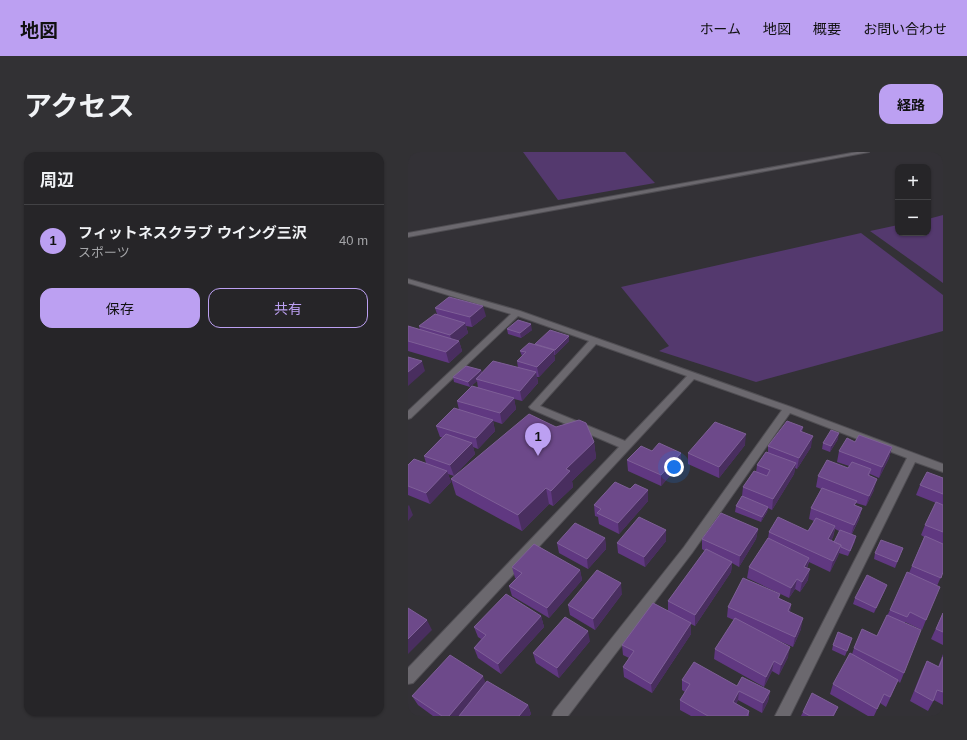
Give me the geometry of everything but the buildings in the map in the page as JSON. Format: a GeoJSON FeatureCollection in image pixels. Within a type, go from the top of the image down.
{"type":"FeatureCollection","features":[{"type":"Feature","properties":{"kind":"street"},"geometry":{"type":"LineString","coordinates":[[408,235],[866,152]]}},
{"type":"Feature","properties":{"kind":"street"},"geometry":{"type":"LineString","coordinates":[[408,281],[517,313],[788,409],[943,468]]}},
{"type":"Feature","properties":{"kind":"street"},"geometry":{"type":"LineString","coordinates":[[408,416],[517,313]]}},
{"type":"Feature","properties":{"kind":"street"},"geometry":{"type":"LineString","coordinates":[[594,341],[534,407],[626,446]]}},
{"type":"Feature","properties":{"kind":"street"},"geometry":{"type":"LineString","coordinates":[[408,678],[692,376]]}},
{"type":"Feature","properties":{"kind":"street"},"geometry":{"type":"LineString","coordinates":[[560,716],[688,550],[788,409]]}},
{"type":"Feature","properties":{"kind":"street"},"geometry":{"type":"LineString","coordinates":[[782,716],[913,456]]}},
{"type":"Feature","properties":{"kind":"shaded area"},"geometry":{"type":"Polygon","coordinates":[[[523,152],[625,152],[655,183],[558,200],[523,152]]]}},
{"type":"Feature","properties":{"kind":"shaded area"},"geometry":{"type":"Polygon","coordinates":[[[943,215],[943,283],[870,231],[895,226],[895,236],[931,236],[931,218],[943,215]]]}},
{"type":"Feature","properties":{"kind":"shaded area"},"geometry":{"type":"Polygon","coordinates":[[[861,233],[943,295],[943,331],[756,382],[659,351],[669,346],[621,287],[861,233]]]}},
{"type":"Feature","properties":{"kind":"place","name":"フィットネスクラブ ウイング三沢"},"geometry":{"type":"Point","coordinates":[538,456]}}]}
